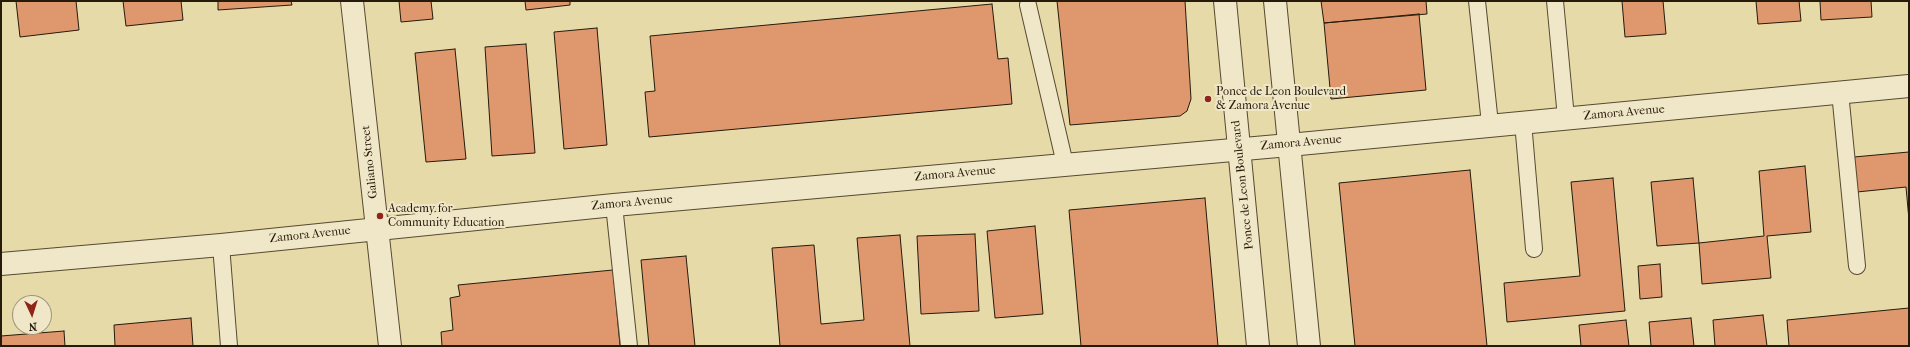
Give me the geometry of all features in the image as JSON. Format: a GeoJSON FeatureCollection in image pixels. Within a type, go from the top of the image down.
{"type":"FeatureCollection","features":[{"type":"Feature","properties":{"kind":"street","name":"Galiano Street"},"geometry":{"type":"LineString","coordinates":[[352,1],[390,346]]}},
{"type":"Feature","properties":{"kind":"street","name":"Ponce de Leon Boulevard"},"geometry":{"type":"LineString","coordinates":[[1225,1],[1258,346]]}},
{"type":"Feature","properties":{"kind":"street"},"geometry":{"type":"LineString","coordinates":[[1275,1],[1309,346]]}},
{"type":"Feature","properties":{"kind":"street","name":"Zamora Avenue"},"geometry":{"type":"LineString","coordinates":[[1,264],[221,245],[614,205],[1289,145],[1490,124],[1909,86]]}},
{"type":"Feature","properties":{"kind":"lane"},"geometry":{"type":"LineString","coordinates":[[1477,1],[1490,124]]}},
{"type":"Feature","properties":{"kind":"lane"},"geometry":{"type":"LineString","coordinates":[[1555,1],[1566,118]]}},
{"type":"Feature","properties":{"kind":"lane"},"geometry":{"type":"LineString","coordinates":[[1028,5],[1065,164]]}},
{"type":"Feature","properties":{"kind":"lane"},"geometry":{"type":"LineString","coordinates":[[1840,92],[1857,266]]}},
{"type":"Feature","properties":{"kind":"lane"},"geometry":{"type":"LineString","coordinates":[[1522,122],[1534,249]]}},
{"type":"Feature","properties":{"kind":"lane"},"geometry":{"type":"LineString","coordinates":[[614,205],[629,346]]}},
{"type":"Feature","properties":{"kind":"lane"},"geometry":{"type":"LineString","coordinates":[[221,245],[229,339]]}},
{"type":"Feature","properties":{"kind":"building"},"geometry":{"type":"Polygon","coordinates":[[[16,1],[76,1],[79,30],[20,37],[16,1]]]}},
{"type":"Feature","properties":{"kind":"building"},"geometry":{"type":"Polygon","coordinates":[[[123,1],[181,1],[183,20],[126,26],[123,1]]]}},
{"type":"Feature","properties":{"kind":"building"},"geometry":{"type":"Polygon","coordinates":[[[218,1],[291,1],[292,5],[218,10],[218,1]]]}},
{"type":"Feature","properties":{"kind":"building"},"geometry":{"type":"Polygon","coordinates":[[[399,1],[431,1],[433,19],[401,22],[399,1]]]}},
{"type":"Feature","properties":{"kind":"building"},"geometry":{"type":"Polygon","coordinates":[[[525,1],[570,1],[570,5],[526,10],[525,1]]]}},
{"type":"Feature","properties":{"kind":"building"},"geometry":{"type":"Polygon","coordinates":[[[1057,1],[1185,1],[1191,99],[1187,111],[1180,116],[1070,125],[1057,1]]]}},
{"type":"Feature","properties":{"kind":"building"},"geometry":{"type":"Polygon","coordinates":[[[1321,1],[1426,1],[1427,14],[1324,23],[1321,1]]]}},
{"type":"Feature","properties":{"kind":"building"},"geometry":{"type":"Polygon","coordinates":[[[1622,1],[1663,1],[1666,34],[1625,37],[1622,1]]]}},
{"type":"Feature","properties":{"kind":"building"},"geometry":{"type":"Polygon","coordinates":[[[1756,1],[1799,1],[1801,21],[1758,24],[1756,1]]]}},
{"type":"Feature","properties":{"kind":"building"},"geometry":{"type":"Polygon","coordinates":[[[1820,1],[1871,1],[1872,17],[1821,20],[1820,1]]]}},
{"type":"Feature","properties":{"kind":"building"},"geometry":{"type":"Polygon","coordinates":[[[992,4],[998,59],[1008,58],[1012,104],[649,137],[645,92],[655,91],[650,36],[992,4]]]}},
{"type":"Feature","properties":{"kind":"building"},"geometry":{"type":"Polygon","coordinates":[[[1419,14],[1426,90],[1331,99],[1324,23],[1419,14]]]}},
{"type":"Feature","properties":{"kind":"building"},"geometry":{"type":"Polygon","coordinates":[[[597,28],[607,145],[564,149],[554,32],[597,28]]]}},
{"type":"Feature","properties":{"kind":"building"},"geometry":{"type":"Polygon","coordinates":[[[526,44],[535,153],[492,156],[485,47],[526,44]]]}},
{"type":"Feature","properties":{"kind":"building"},"geometry":{"type":"Polygon","coordinates":[[[455,49],[466,159],[426,162],[415,53],[455,49]]]}},
{"type":"Feature","properties":{"kind":"building"},"geometry":{"type":"Polygon","coordinates":[[[1909,152],[1909,220],[1906,187],[1857,192],[1854,157],[1909,152]]]}},
{"type":"Feature","properties":{"kind":"building"},"geometry":{"type":"Polygon","coordinates":[[[1805,166],[1811,232],[1767,236],[1771,278],[1702,284],[1699,243],[1764,236],[1759,171],[1805,166]]]}},
{"type":"Feature","properties":{"kind":"building"},"geometry":{"type":"Polygon","coordinates":[[[1470,170],[1487,346],[1355,346],[1339,183],[1470,170]]]}},
{"type":"Feature","properties":{"kind":"building"},"geometry":{"type":"Polygon","coordinates":[[[1613,178],[1625,311],[1507,322],[1504,283],[1580,276],[1571,182],[1613,178]]]}},
{"type":"Feature","properties":{"kind":"building"},"geometry":{"type":"Polygon","coordinates":[[[1693,178],[1699,243],[1657,246],[1651,182],[1693,178]]]}},
{"type":"Feature","properties":{"kind":"building"},"geometry":{"type":"Polygon","coordinates":[[[1205,198],[1218,346],[1081,346],[1069,210],[1205,198]]]}},
{"type":"Feature","properties":{"kind":"building"},"geometry":{"type":"Polygon","coordinates":[[[1035,226],[1043,314],[995,318],[987,231],[1035,226]]]}},
{"type":"Feature","properties":{"kind":"building"},"geometry":{"type":"Polygon","coordinates":[[[975,234],[979,311],[921,314],[917,236],[975,234]]]}},
{"type":"Feature","properties":{"kind":"building"},"geometry":{"type":"Polygon","coordinates":[[[900,235],[910,346],[780,346],[772,248],[814,245],[821,324],[864,320],[857,238],[900,235]]]}},
{"type":"Feature","properties":{"kind":"building"},"geometry":{"type":"Polygon","coordinates":[[[686,256],[695,346],[649,346],[641,260],[686,256]]]}},
{"type":"Feature","properties":{"kind":"building"},"geometry":{"type":"Polygon","coordinates":[[[1660,264],[1662,297],[1640,299],[1638,266],[1660,264]]]}},
{"type":"Feature","properties":{"kind":"building"},"geometry":{"type":"Polygon","coordinates":[[[613,270],[620,346],[442,346],[441,332],[453,330],[450,298],[460,296],[458,285],[613,270]]]}},
{"type":"Feature","properties":{"kind":"building"},"geometry":{"type":"Polygon","coordinates":[[[1909,308],[1909,346],[1789,346],[1787,320],[1909,308]]]}},
{"type":"Feature","properties":{"kind":"building"},"geometry":{"type":"Polygon","coordinates":[[[1763,315],[1767,346],[1715,346],[1713,320],[1763,315]]]}},
{"type":"Feature","properties":{"kind":"building"},"geometry":{"type":"Polygon","coordinates":[[[191,318],[193,346],[115,346],[114,325],[191,318]]]}},
{"type":"Feature","properties":{"kind":"building"},"geometry":{"type":"Polygon","coordinates":[[[1691,318],[1694,346],[1651,346],[1649,322],[1691,318]]]}},
{"type":"Feature","properties":{"kind":"building"},"geometry":{"type":"Polygon","coordinates":[[[1626,320],[1629,346],[1581,346],[1579,325],[1626,320]]]}},
{"type":"Feature","properties":{"kind":"building"},"geometry":{"type":"Polygon","coordinates":[[[64,331],[65,346],[1,346],[1,336],[52,335],[52,332],[64,331]]]}},
{"type":"Feature","properties":{"kind":"place","name":"Ponce de Leon Boulevard & Zamora Avenue"},"geometry":{"type":"Point","coordinates":[1208,99]}},
{"type":"Feature","properties":{"kind":"place","name":"Academy for Community Education"},"geometry":{"type":"Point","coordinates":[380,216]}}]}
